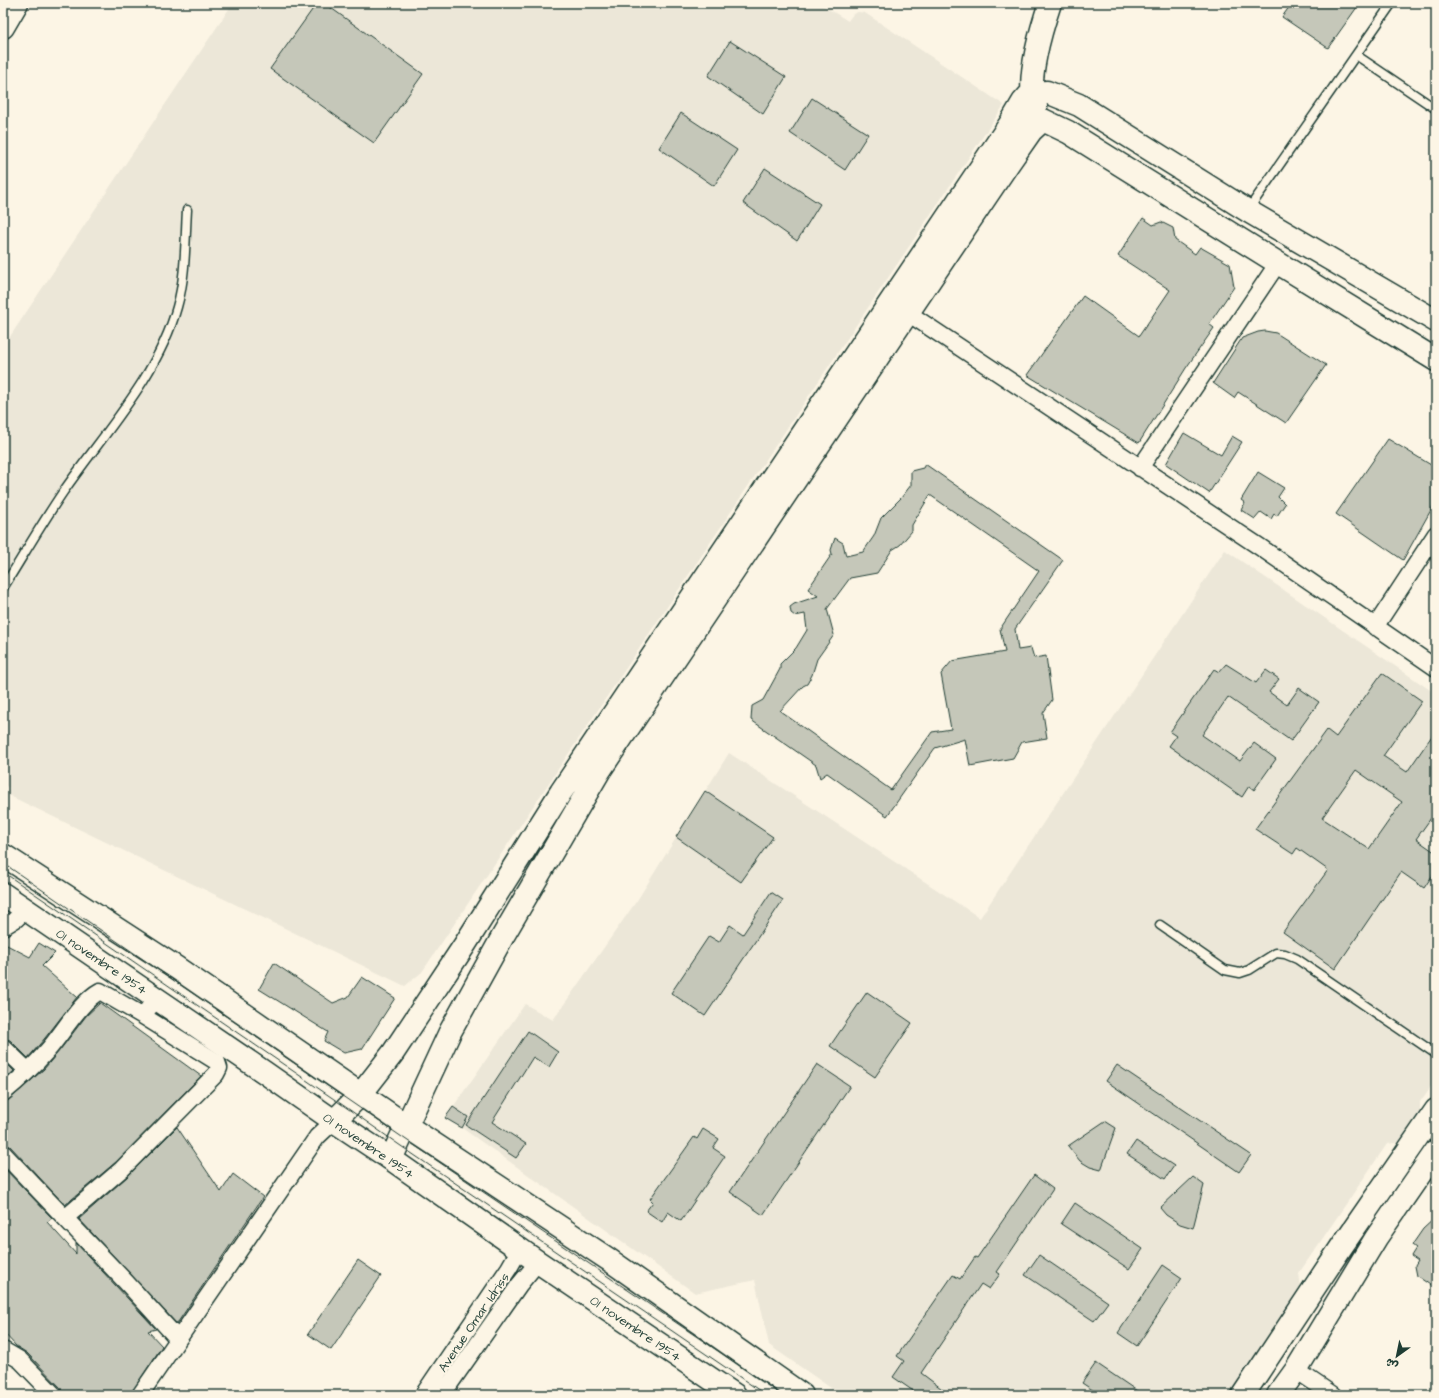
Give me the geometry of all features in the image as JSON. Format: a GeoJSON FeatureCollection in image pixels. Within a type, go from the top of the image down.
{"type":"FeatureCollection","features":[{"type":"Feature","properties":{"kind":"street"},"geometry":{"type":"LineString","coordinates":[[3,27],[17,3]]}},
{"type":"Feature","properties":{"kind":"street"},"geometry":{"type":"LineString","coordinates":[[1043,120],[1031,93],[1037,44],[1050,3]]}},
{"type":"Feature","properties":{"kind":"street"},"geometry":{"type":"LineString","coordinates":[[899,308],[1023,102],[1031,93],[1047,92],[1079,105],[1248,211],[1436,321]]}},
{"type":"Feature","properties":{"kind":"street"},"geometry":{"type":"LineString","coordinates":[[1017,113],[1043,120],[1068,132],[1436,360]]}},
{"type":"Feature","properties":{"kind":"street"},"geometry":{"type":"LineString","coordinates":[[140,1395],[317,1137],[361,1094],[393,1053],[464,946],[561,792],[626,713],[899,308],[1026,137],[1043,120]]}},
{"type":"Feature","properties":{"kind":"street"},"geometry":{"type":"LineString","coordinates":[[1026,137],[1052,130],[1068,132]]}},
{"type":"Feature","properties":{"kind":"street"},"geometry":{"type":"LineString","coordinates":[[1140,468],[1278,263]]}},
{"type":"Feature","properties":{"kind":"street"},"geometry":{"type":"LineString","coordinates":[[899,308],[1140,468],[1436,668]]}},
{"type":"Feature","properties":{"kind":"street"},"geometry":{"type":"LineString","coordinates":[[1375,627],[1436,534]]}},
{"type":"Feature","properties":{"kind":"street"},"geometry":{"type":"LineString","coordinates":[[391,1159],[450,1032],[502,936],[600,770],[626,713]]}},
{"type":"Feature","properties":{"kind":"street"},"geometry":{"type":"LineString","coordinates":[[3,855],[177,968],[407,1126],[608,1259],[802,1395]]}},
{"type":"Feature","properties":{"kind":"street","name":"01 novembre 1954"},"geometry":{"type":"LineString","coordinates":[[3,894],[391,1159],[538,1262],[735,1395]]}},
{"type":"Feature","properties":{"kind":"street"},"geometry":{"type":"LineString","coordinates":[[3,927],[16,919],[26,909]]}},
{"type":"Feature","properties":{"kind":"street"},"geometry":{"type":"LineString","coordinates":[[3,1093],[28,1071],[47,1051],[90,997],[100,991],[144,1016],[217,1062],[219,1068],[216,1074],[122,1170],[65,1218]]}},
{"type":"Feature","properties":{"kind":"street"},"geometry":{"type":"LineString","coordinates":[[144,1016],[156,998]]}},
{"type":"Feature","properties":{"kind":"street"},"geometry":{"type":"LineString","coordinates":[[3,1047],[28,1071]]}},
{"type":"Feature","properties":{"kind":"street"},"geometry":{"type":"LineString","coordinates":[[1243,1395],[1342,1246],[1436,1110]]}},
{"type":"Feature","properties":{"kind":"street"},"geometry":{"type":"LineString","coordinates":[[1278,1395],[1296,1370],[1376,1238],[1436,1151]]}},
{"type":"Feature","properties":{"kind":"street"},"geometry":{"type":"LineString","coordinates":[[3,1153],[178,1338]]}},
{"type":"Feature","properties":{"kind":"street"},"geometry":{"type":"LineString","coordinates":[[1384,1186],[1403,1199]]}},
{"type":"Feature","properties":{"kind":"street","name":"Avenue Omar Idriss"},"geometry":{"type":"LineString","coordinates":[[423,1395],[509,1268],[520,1249]]}},
{"type":"Feature","properties":{"kind":"street"},"geometry":{"type":"LineString","coordinates":[[442,1395],[519,1285],[538,1262]]}},
{"type":"Feature","properties":{"kind":"street"},"geometry":{"type":"LineString","coordinates":[[3,1350],[20,1360],[54,1395]]}},
{"type":"Feature","properties":{"kind":"street"},"geometry":{"type":"LineString","coordinates":[[1296,1370],[1333,1395]]}},
{"type":"Feature","properties":{"kind":"lane"},"geometry":{"type":"LineString","coordinates":[[1248,211],[1392,3]]}},
{"type":"Feature","properties":{"kind":"lane"},"geometry":{"type":"LineString","coordinates":[[1356,55],[1436,109]]}},
{"type":"Feature","properties":{"kind":"lane"},"geometry":{"type":"LineString","coordinates":[[3,588],[62,493],[138,390],[166,338],[178,307],[184,273],[187,210]]}},
{"type":"Feature","properties":{"kind":"lane"},"geometry":{"type":"LineString","coordinates":[[1160,924],[1225,970],[1240,973],[1249,970],[1276,953],[1285,954],[1297,959],[1436,1054]]}},
{"type":"Feature","properties":{"kind":"shaded area"},"geometry":{"type":"Polygon","coordinates":[[[233,3],[819,3],[848,21],[853,14],[858,12],[865,13],[1004,105],[422,972],[405,986],[6,794],[9,788],[3,784],[3,347],[233,3]]]}},
{"type":"Feature","properties":{"kind":"shaded area"},"geometry":{"type":"Polygon","coordinates":[[[1225,550],[1436,694],[1436,1079],[1420,1102],[1420,1115],[1401,1142],[1387,1144],[1299,1273],[1301,1288],[1229,1395],[841,1395],[769,1345],[755,1280],[695,1293],[462,1128],[468,1117],[453,1107],[525,1004],[553,1020],[638,899],[729,753],[980,918],[1225,550]]]}},
{"type":"Feature","properties":{"kind":"building"},"geometry":{"type":"Polygon","coordinates":[[[317,3],[324,3],[423,74],[374,143],[270,69],[317,3]]]}},
{"type":"Feature","properties":{"kind":"building"},"geometry":{"type":"Polygon","coordinates":[[[1292,3],[1360,3],[1328,48],[1282,17],[1292,3]]]}},
{"type":"Feature","properties":{"kind":"building"},"geometry":{"type":"Polygon","coordinates":[[[730,41],[786,77],[763,114],[708,76],[730,41]]]}},
{"type":"Feature","properties":{"kind":"building"},"geometry":{"type":"Polygon","coordinates":[[[812,98],[868,134],[845,170],[790,133],[812,98]]]}},
{"type":"Feature","properties":{"kind":"building"},"geometry":{"type":"Polygon","coordinates":[[[681,113],[737,150],[714,186],[659,148],[681,113]]]}},
{"type":"Feature","properties":{"kind":"building"},"geometry":{"type":"Polygon","coordinates":[[[765,168],[820,204],[797,241],[743,203],[765,168]]]}},
{"type":"Feature","properties":{"kind":"building"},"geometry":{"type":"Polygon","coordinates":[[[1143,218],[1153,225],[1161,222],[1173,228],[1175,240],[1195,254],[1200,247],[1230,264],[1234,287],[1209,324],[1214,328],[1186,368],[1139,443],[1027,375],[1083,296],[1139,336],[1170,290],[1118,256],[1143,218]]]}},
{"type":"Feature","properties":{"kind":"building"},"geometry":{"type":"Polygon","coordinates":[[[1265,331],[1276,333],[1326,365],[1286,423],[1238,392],[1234,398],[1213,383],[1242,338],[1265,331]]]}},
{"type":"Feature","properties":{"kind":"building"},"geometry":{"type":"Polygon","coordinates":[[[1184,433],[1221,455],[1232,436],[1242,442],[1209,493],[1166,464],[1184,433]]]}},
{"type":"Feature","properties":{"kind":"building"},"geometry":{"type":"Polygon","coordinates":[[[1388,439],[1436,468],[1436,501],[1403,560],[1336,514],[1388,439]]]}},
{"type":"Feature","properties":{"kind":"building"},"geometry":{"type":"Polygon","coordinates":[[[925,464],[1063,560],[1015,629],[1018,650],[1031,648],[1034,658],[1046,656],[1052,700],[1043,713],[1047,738],[1022,742],[1013,758],[970,766],[965,739],[935,748],[887,816],[827,773],[820,778],[816,765],[751,720],[752,706],[763,700],[780,669],[780,664],[796,648],[807,630],[805,614],[795,616],[791,613],[790,607],[794,604],[818,596],[808,589],[832,554],[831,550],[835,538],[843,543],[846,556],[863,552],[874,536],[881,518],[901,498],[911,485],[911,471],[923,468],[925,464]],[[930,495],[912,525],[912,531],[900,545],[892,550],[877,573],[850,578],[827,609],[834,635],[817,659],[812,675],[807,684],[803,686],[780,711],[891,790],[932,732],[951,729],[941,674],[952,661],[1005,652],[1000,629],[1039,571],[930,495]]]}},
{"type":"Feature","properties":{"kind":"building"},"geometry":{"type":"Polygon","coordinates":[[[1258,472],[1284,488],[1278,497],[1285,504],[1277,516],[1274,514],[1271,519],[1261,512],[1255,519],[1241,510],[1245,503],[1241,500],[1258,472]]]}},
{"type":"Feature","properties":{"kind":"building"},"geometry":{"type":"Polygon","coordinates":[[[1226,664],[1256,683],[1266,670],[1279,679],[1269,692],[1287,705],[1299,688],[1319,702],[1291,741],[1228,697],[1202,735],[1240,761],[1254,743],[1276,759],[1254,790],[1249,786],[1242,797],[1169,746],[1176,736],[1170,732],[1214,669],[1219,672],[1226,664]]]}},
{"type":"Feature","properties":{"kind":"building"},"geometry":{"type":"Polygon","coordinates":[[[1382,673],[1422,701],[1383,756],[1407,772],[1436,730],[1436,822],[1431,818],[1416,839],[1436,853],[1436,870],[1424,888],[1401,872],[1335,969],[1283,932],[1328,870],[1297,848],[1293,854],[1255,829],[1327,730],[1336,737],[1382,673]],[[1356,770],[1322,818],[1369,849],[1402,802],[1356,770]]]}},
{"type":"Feature","properties":{"kind":"building"},"geometry":{"type":"Polygon","coordinates":[[[705,791],[773,837],[741,882],[676,837],[705,791]]]}},
{"type":"Feature","properties":{"kind":"building"},"geometry":{"type":"Polygon","coordinates":[[[771,892],[783,900],[705,1016],[671,993],[709,936],[719,942],[730,925],[743,934],[771,892]]]}},
{"type":"Feature","properties":{"kind":"building"},"geometry":{"type":"Polygon","coordinates":[[[3,943],[30,957],[39,943],[55,953],[42,966],[77,997],[28,1058],[10,1040],[3,1038],[3,943]]]}},
{"type":"Feature","properties":{"kind":"building"},"geometry":{"type":"Polygon","coordinates":[[[274,963],[333,1003],[348,997],[362,977],[395,998],[362,1049],[344,1053],[324,1041],[328,1032],[259,989],[274,963]]]}},
{"type":"Feature","properties":{"kind":"building"},"geometry":{"type":"Polygon","coordinates":[[[867,992],[912,1023],[875,1077],[830,1046],[867,992]]]}},
{"type":"Feature","properties":{"kind":"building"},"geometry":{"type":"Polygon","coordinates":[[[100,1003],[201,1076],[116,1162],[65,1205],[10,1146],[3,1144],[3,1102],[9,1100],[44,1069],[86,1016],[100,1003]]]}},
{"type":"Feature","properties":{"kind":"building"},"geometry":{"type":"Polygon","coordinates":[[[528,1031],[558,1052],[549,1067],[533,1057],[492,1122],[526,1144],[516,1158],[466,1125],[528,1031]]]}},
{"type":"Feature","properties":{"kind":"building"},"geometry":{"type":"Polygon","coordinates":[[[3,1060],[14,1071],[3,1081],[3,1060]]]}},
{"type":"Feature","properties":{"kind":"building"},"geometry":{"type":"Polygon","coordinates":[[[817,1064],[850,1086],[763,1215],[730,1192],[817,1064]]]}},
{"type":"Feature","properties":{"kind":"building"},"geometry":{"type":"Polygon","coordinates":[[[1117,1065],[1251,1155],[1239,1172],[1106,1081],[1117,1065]]]}},
{"type":"Feature","properties":{"kind":"building"},"geometry":{"type":"Polygon","coordinates":[[[453,1107],[468,1117],[462,1128],[445,1118],[453,1107]]]}},
{"type":"Feature","properties":{"kind":"building"},"geometry":{"type":"Polygon","coordinates":[[[1105,1121],[1116,1128],[1101,1170],[1090,1167],[1080,1161],[1068,1146],[1105,1121]]]}},
{"type":"Feature","properties":{"kind":"building"},"geometry":{"type":"Polygon","coordinates":[[[177,1127],[221,1192],[233,1174],[263,1197],[176,1323],[79,1219],[128,1176],[177,1127]]]}},
{"type":"Feature","properties":{"kind":"building"},"geometry":{"type":"Polygon","coordinates":[[[703,1129],[719,1139],[713,1148],[725,1156],[681,1221],[668,1212],[662,1222],[646,1211],[653,1202],[650,1199],[694,1137],[697,1139],[703,1129]]]}},
{"type":"Feature","properties":{"kind":"building"},"geometry":{"type":"Polygon","coordinates":[[[1136,1141],[1174,1166],[1165,1179],[1127,1154],[1136,1141]]]}},
{"type":"Feature","properties":{"kind":"building"},"geometry":{"type":"Polygon","coordinates":[[[3,1167],[52,1218],[47,1222],[76,1254],[76,1243],[156,1329],[148,1331],[162,1346],[130,1395],[63,1395],[61,1388],[27,1353],[16,1346],[3,1332],[3,1167]]]}},
{"type":"Feature","properties":{"kind":"building"},"geometry":{"type":"Polygon","coordinates":[[[1034,1175],[1053,1189],[997,1272],[1000,1274],[989,1289],[981,1284],[921,1373],[950,1395],[919,1395],[893,1377],[904,1361],[897,1356],[953,1275],[960,1279],[975,1257],[977,1258],[1034,1175]]]}},
{"type":"Feature","properties":{"kind":"building"},"geometry":{"type":"Polygon","coordinates":[[[1193,1177],[1204,1185],[1193,1228],[1180,1224],[1166,1215],[1160,1208],[1193,1177]]]}},
{"type":"Feature","properties":{"kind":"building"},"geometry":{"type":"Polygon","coordinates":[[[1075,1203],[1143,1249],[1129,1269],[1061,1224],[1075,1203]]]}},
{"type":"Feature","properties":{"kind":"building"},"geometry":{"type":"Polygon","coordinates":[[[1436,1217],[1436,1289],[1417,1276],[1415,1266],[1418,1261],[1411,1256],[1416,1248],[1412,1245],[1423,1229],[1436,1217]]]}},
{"type":"Feature","properties":{"kind":"building"},"geometry":{"type":"Polygon","coordinates":[[[1039,1255],[1108,1302],[1094,1321],[1025,1275],[1039,1255]]]}},
{"type":"Feature","properties":{"kind":"building"},"geometry":{"type":"Polygon","coordinates":[[[358,1260],[381,1276],[331,1350],[308,1334],[358,1260]]]}},
{"type":"Feature","properties":{"kind":"building"},"geometry":{"type":"Polygon","coordinates":[[[1163,1265],[1182,1278],[1137,1346],[1118,1333],[1163,1265]]]}},
{"type":"Feature","properties":{"kind":"building"},"geometry":{"type":"Polygon","coordinates":[[[1096,1363],[1143,1395],[1100,1395],[1082,1383],[1096,1363]]]}},
{"type":"Feature","properties":{"kind":"tram line"},"geometry":{"type":"LineString","coordinates":[[3,863],[402,1137],[783,1395]]}},
{"type":"Feature","properties":{"kind":"tram line"},"geometry":{"type":"LineString","coordinates":[[3,872],[766,1395]]}}]}
